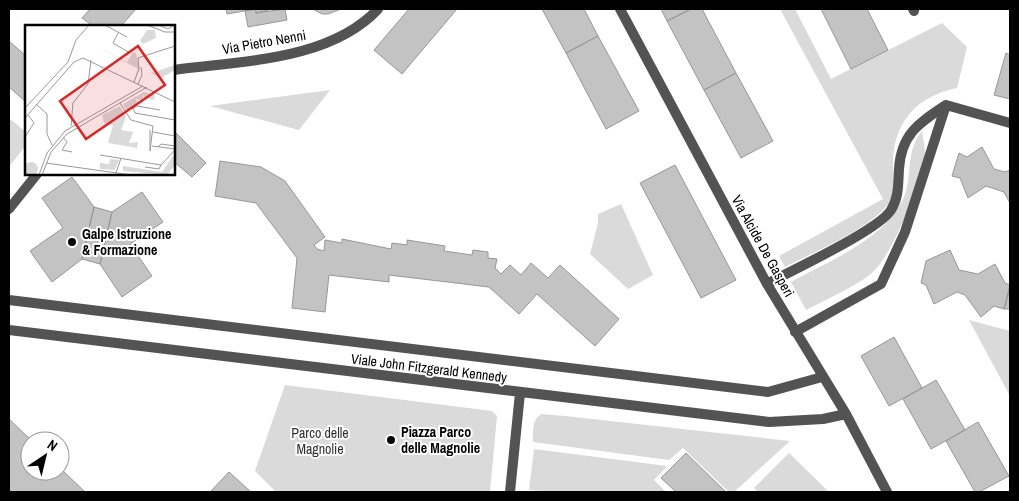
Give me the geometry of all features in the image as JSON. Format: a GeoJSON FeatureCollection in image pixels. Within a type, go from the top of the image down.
{"type":"FeatureCollection","features":[{"type":"Feature","properties":{"kind":"street","name":"Via Pietro Nenni"},"geometry":{"type":"LineString","coordinates":[[175,70],[288,54],[311,48],[352,30],[378,9]]}},
{"type":"Feature","properties":{"kind":"street","name":"Via Alcide De Gasperi"},"geometry":{"type":"LineString","coordinates":[[620,9],[767,284],[846,414],[887,492]]}},
{"type":"Feature","properties":{"kind":"street"},"geometry":{"type":"LineString","coordinates":[[767,284],[875,226],[890,212],[899,194],[899,166],[905,141],[916,125],[946,105],[1010,123]]}},
{"type":"Feature","properties":{"kind":"street"},"geometry":{"type":"LineString","coordinates":[[795,332],[881,284],[905,232],[946,105]]}},
{"type":"Feature","properties":{"kind":"street"},"geometry":{"type":"LineString","coordinates":[[9,209],[36,175]]}},
{"type":"Feature","properties":{"kind":"street","name":"Viale John Fitzgerald Kennedy"},"geometry":{"type":"LineString","coordinates":[[9,300],[768,392],[822,377]]}},
{"type":"Feature","properties":{"kind":"street","name":"Viale John Fitzgerald Kennedy"},"geometry":{"type":"LineString","coordinates":[[9,330],[769,422],[823,419],[846,414]]}},
{"type":"Feature","properties":{"kind":"street"},"geometry":{"type":"LineString","coordinates":[[510,492],[520,393]]}},
{"type":"Feature","properties":{"kind":"green space"},"geometry":{"type":"Polygon","coordinates":[[[780,9],[795,9],[831,79],[942,23],[967,47],[957,88],[942,92],[918,105],[902,125],[894,151],[894,190],[889,203],[880,213],[855,231],[785,267],[779,256],[883,199],[780,9]]]}},
{"type":"Feature","properties":{"kind":"green space"},"geometry":{"type":"Polygon","coordinates":[[[330,90],[299,130],[210,106],[330,90]]]}},
{"type":"Feature","properties":{"kind":"green space"},"geometry":{"type":"Polygon","coordinates":[[[9,118],[25,131],[25,146],[9,167],[9,118]]]}},
{"type":"Feature","properties":{"kind":"green space"},"geometry":{"type":"Polygon","coordinates":[[[922,131],[925,154],[918,182],[898,234],[881,262],[867,277],[806,310],[791,282],[839,257],[870,237],[884,225],[904,197],[907,189],[913,147],[922,131]]]}},
{"type":"Feature","properties":{"kind":"green space"},"geometry":{"type":"Polygon","coordinates":[[[621,204],[653,275],[628,289],[590,254],[598,223],[598,214],[621,204]]]}},
{"type":"Feature","properties":{"kind":"green space"},"geometry":{"type":"Polygon","coordinates":[[[969,320],[1010,331],[1010,396],[969,320]]]}},
{"type":"Feature","properties":{"kind":"green space","name":"Parco delle Magnolie"},"geometry":{"type":"Polygon","coordinates":[[[285,385],[492,411],[497,416],[490,492],[276,492],[255,471],[285,385]]]}},
{"type":"Feature","properties":{"kind":"green space"},"geometry":{"type":"Polygon","coordinates":[[[541,414],[790,441],[734,492],[729,492],[683,448],[669,460],[533,442],[533,430],[536,419],[541,414]]]}},
{"type":"Feature","properties":{"kind":"green space"},"geometry":{"type":"Polygon","coordinates":[[[534,449],[667,466],[654,480],[666,492],[560,492],[529,490],[534,449]]]}},
{"type":"Feature","properties":{"kind":"green space"},"geometry":{"type":"Polygon","coordinates":[[[789,453],[829,492],[758,492],[754,488],[789,453]]]}},
{"type":"Feature","properties":{"kind":"building"},"geometry":{"type":"Polygon","coordinates":[[[90,9],[136,9],[122,25],[92,25],[82,18],[90,9]]]}},
{"type":"Feature","properties":{"kind":"building"},"geometry":{"type":"Polygon","coordinates":[[[226,9],[256,9],[227,14],[226,9]]]}},
{"type":"Feature","properties":{"kind":"building"},"geometry":{"type":"Polygon","coordinates":[[[256,9],[272,9],[256,13],[256,9]]]}},
{"type":"Feature","properties":{"kind":"building"},"geometry":{"type":"Polygon","coordinates":[[[256,9],[256,13],[285,9],[287,20],[248,27],[245,11],[256,9]]]}},
{"type":"Feature","properties":{"kind":"building"},"geometry":{"type":"Polygon","coordinates":[[[313,9],[341,9],[328,14],[322,14],[313,9]]]}},
{"type":"Feature","properties":{"kind":"building"},"geometry":{"type":"Polygon","coordinates":[[[409,9],[457,9],[402,74],[374,50],[409,9]]]}},
{"type":"Feature","properties":{"kind":"building"},"geometry":{"type":"Polygon","coordinates":[[[542,9],[584,9],[598,36],[566,53],[542,9]]]}},
{"type":"Feature","properties":{"kind":"building"},"geometry":{"type":"Polygon","coordinates":[[[661,9],[691,9],[667,21],[661,9]]]}},
{"type":"Feature","properties":{"kind":"building"},"geometry":{"type":"Polygon","coordinates":[[[691,9],[702,9],[736,73],[704,90],[667,21],[691,9]]]}},
{"type":"Feature","properties":{"kind":"building"},"geometry":{"type":"Polygon","coordinates":[[[821,9],[867,9],[888,50],[851,69],[821,9]]]}},
{"type":"Feature","properties":{"kind":"building"},"geometry":{"type":"Polygon","coordinates":[[[598,36],[639,111],[606,129],[566,53],[598,36]]]}},
{"type":"Feature","properties":{"kind":"building"},"geometry":{"type":"Polygon","coordinates":[[[9,41],[25,55],[25,101],[9,87],[9,41]]]}},
{"type":"Feature","properties":{"kind":"building"},"geometry":{"type":"Polygon","coordinates":[[[1006,53],[1010,55],[1010,99],[994,95],[1006,53]]]}},
{"type":"Feature","properties":{"kind":"building"},"geometry":{"type":"Polygon","coordinates":[[[736,73],[773,141],[741,158],[704,90],[736,73]]]}},
{"type":"Feature","properties":{"kind":"building"},"geometry":{"type":"Polygon","coordinates":[[[175,132],[206,163],[192,177],[175,163],[175,132]]]}},
{"type":"Feature","properties":{"kind":"building"},"geometry":{"type":"Polygon","coordinates":[[[982,147],[994,169],[1005,172],[1010,170],[1010,203],[1004,192],[986,186],[968,198],[960,178],[952,176],[959,153],[967,157],[982,147]]]}},
{"type":"Feature","properties":{"kind":"building"},"geometry":{"type":"Polygon","coordinates":[[[220,161],[261,167],[285,181],[325,237],[314,245],[317,249],[324,251],[325,240],[342,243],[342,239],[391,249],[392,243],[407,245],[407,240],[445,246],[444,251],[472,255],[473,250],[488,252],[488,258],[497,259],[495,268],[501,274],[510,265],[521,275],[531,263],[548,278],[560,265],[619,319],[595,346],[537,294],[519,314],[489,287],[389,275],[389,282],[329,275],[325,312],[292,308],[297,258],[256,203],[215,196],[220,161]]]}},
{"type":"Feature","properties":{"kind":"building"},"geometry":{"type":"Polygon","coordinates":[[[675,165],[736,280],[701,298],[640,183],[675,165]]]}},
{"type":"Feature","properties":{"kind":"building"},"geometry":{"type":"Polygon","coordinates":[[[72,177],[94,207],[82,259],[52,282],[30,251],[63,228],[42,198],[72,177]]]}},
{"type":"Feature","properties":{"kind":"building"},"geometry":{"type":"Polygon","coordinates":[[[142,192],[163,222],[130,244],[152,276],[122,297],[100,264],[112,212],[142,192]]]}},
{"type":"Feature","properties":{"kind":"building"},"geometry":{"type":"Polygon","coordinates":[[[94,207],[112,212],[100,264],[82,259],[94,207]]]}},
{"type":"Feature","properties":{"kind":"building"},"geometry":{"type":"Polygon","coordinates":[[[950,250],[959,270],[978,274],[995,264],[1005,283],[1010,285],[1004,309],[994,306],[981,317],[965,295],[957,292],[934,304],[926,285],[921,283],[926,261],[950,250]]]}},
{"type":"Feature","properties":{"kind":"building"},"geometry":{"type":"Polygon","coordinates":[[[1010,288],[1010,309],[1004,309],[1010,288]]]}},
{"type":"Feature","properties":{"kind":"building"},"geometry":{"type":"Polygon","coordinates":[[[894,337],[922,388],[889,406],[861,356],[894,337]]]}},
{"type":"Feature","properties":{"kind":"building"},"geometry":{"type":"Polygon","coordinates":[[[936,380],[965,430],[931,449],[903,399],[936,380]]]}},
{"type":"Feature","properties":{"kind":"building"},"geometry":{"type":"Polygon","coordinates":[[[9,419],[22,431],[20,431],[20,481],[70,481],[70,478],[84,491],[83,492],[9,492],[9,419]]]}},
{"type":"Feature","properties":{"kind":"building"},"geometry":{"type":"Polygon","coordinates":[[[978,422],[1009,476],[979,492],[975,492],[946,441],[978,422]]]}},
{"type":"Feature","properties":{"kind":"building"},"geometry":{"type":"Polygon","coordinates":[[[686,453],[726,492],[676,492],[661,478],[686,453]]]}},
{"type":"Feature","properties":{"kind":"building"},"geometry":{"type":"Polygon","coordinates":[[[229,472],[251,492],[210,492],[229,472]]]}},
{"type":"Feature","properties":{"kind":"place","name":"Galpe Istruzione & Formazione"},"geometry":{"type":"Point","coordinates":[72,242]}},
{"type":"Feature","properties":{"kind":"place","name":"Piazza Parco delle Magnolie"},"geometry":{"type":"Point","coordinates":[391,440]}}]}
